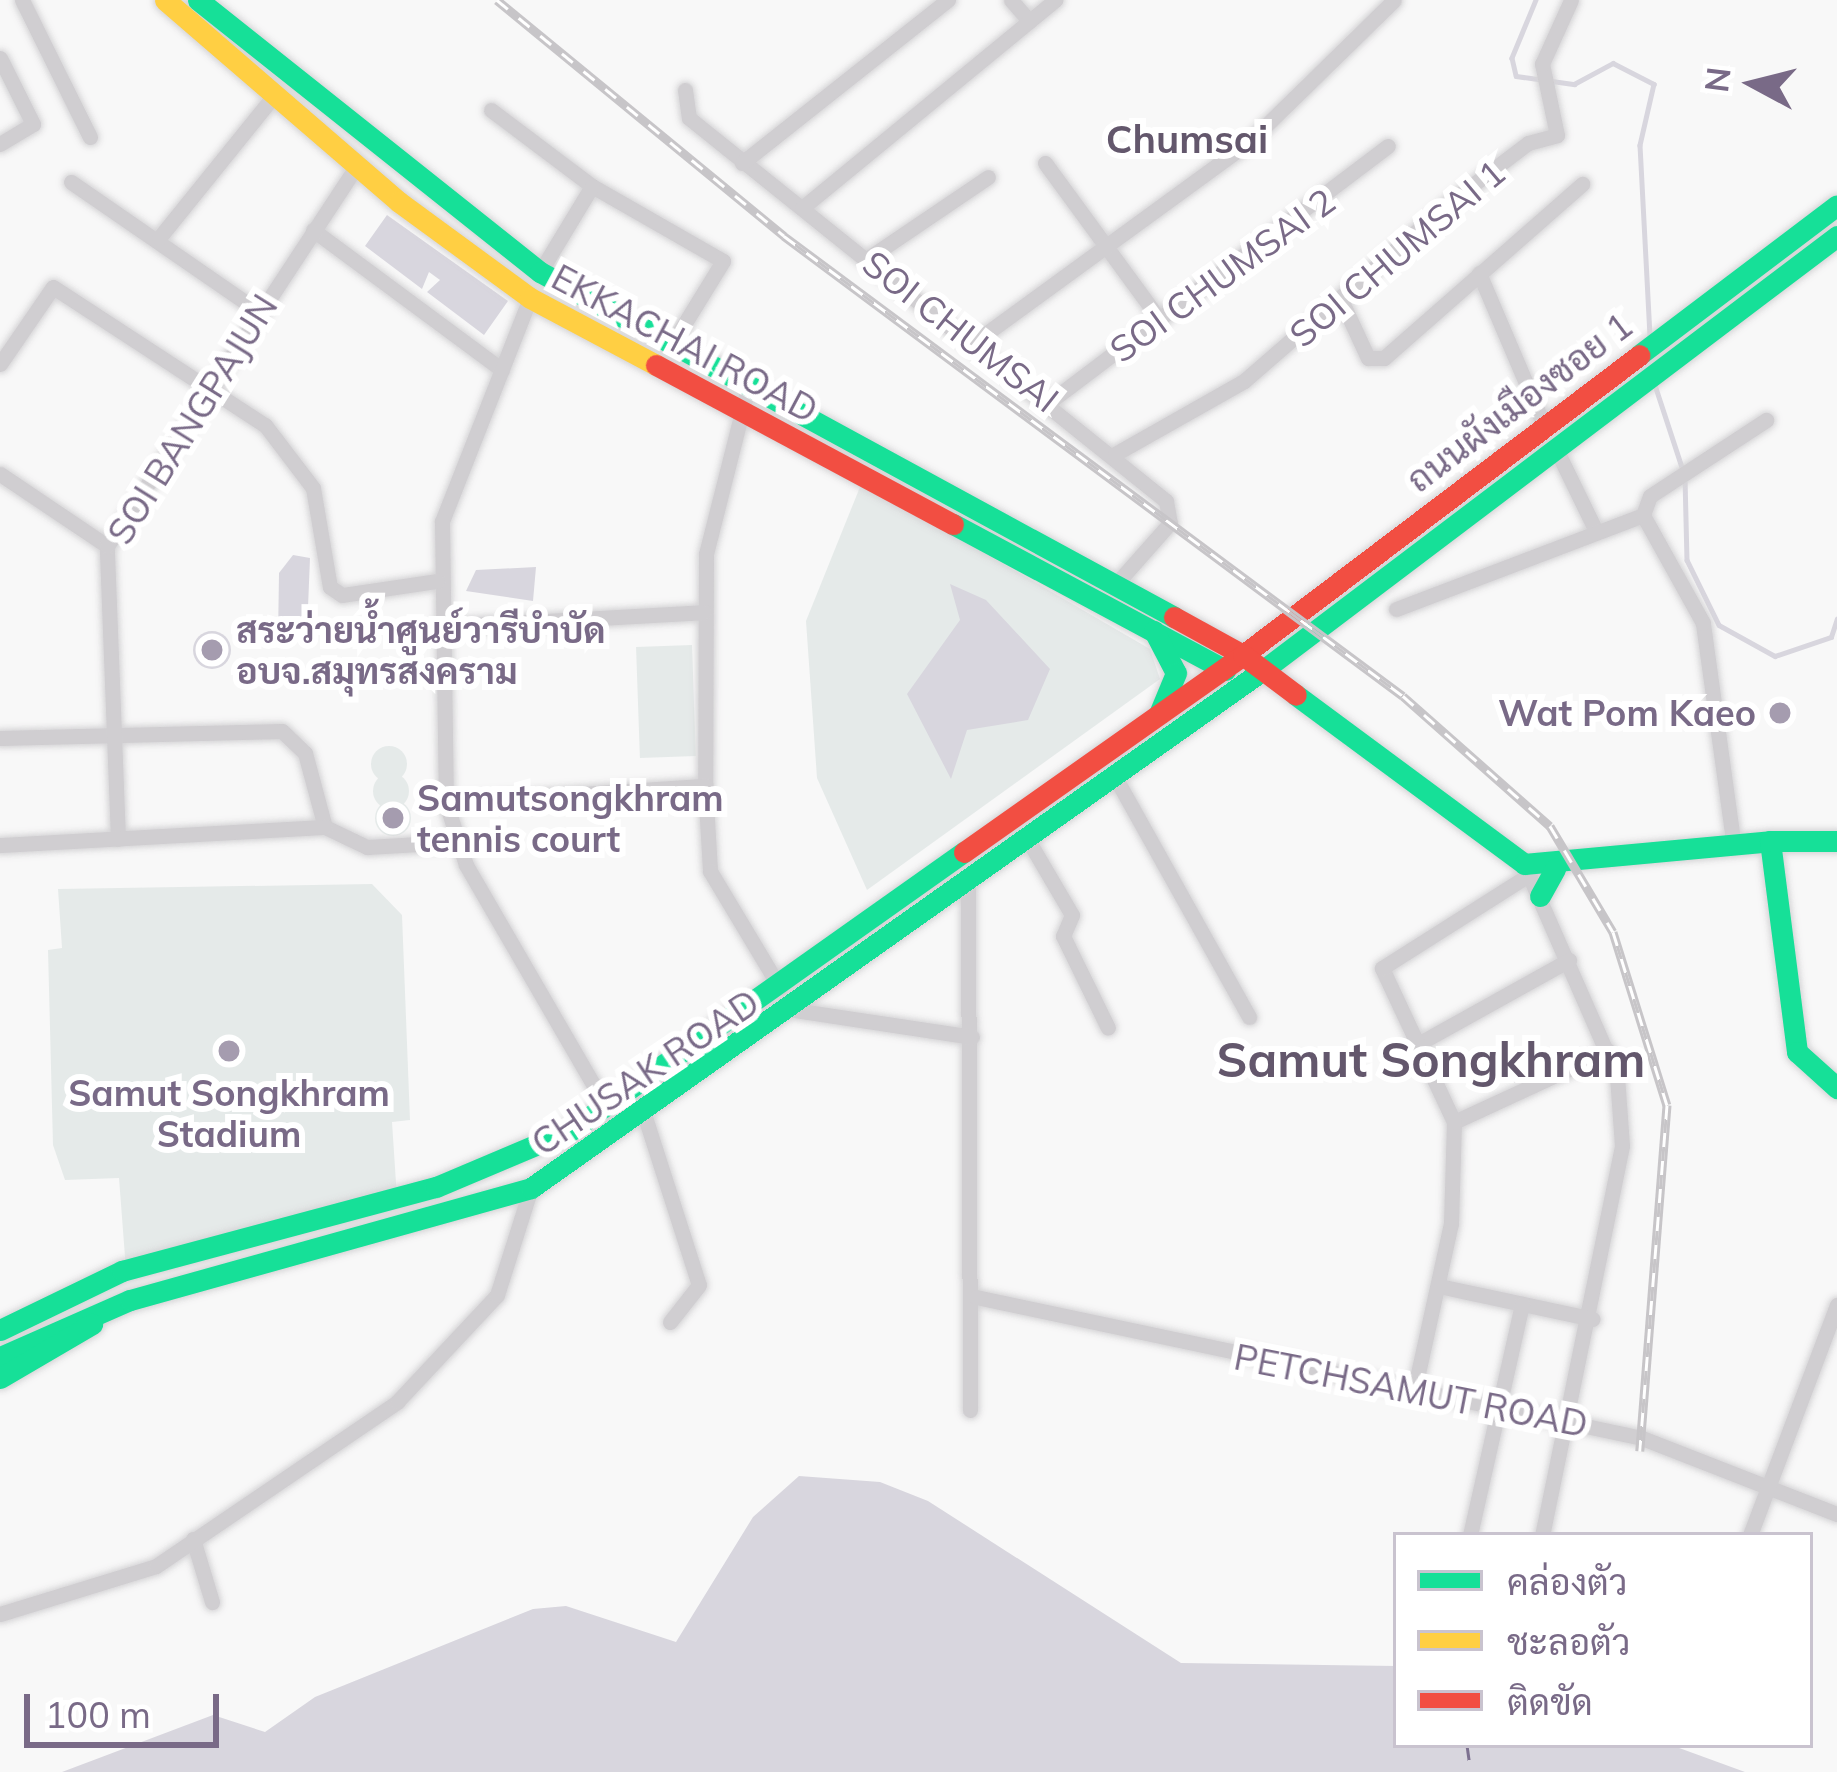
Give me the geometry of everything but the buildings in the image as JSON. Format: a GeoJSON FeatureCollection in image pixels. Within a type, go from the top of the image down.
{"type":"FeatureCollection","features":[{"type":"Feature","properties":{"kind":"main road","name":"EKKACHAI ROAD"},"geometry":{"type":"LineString","coordinates":[[165,0],[356,167],[530,298],[1225,670],[1257,675]]}},
{"type":"Feature","properties":{"kind":"main road","name":"EKKACHAI ROAD"},"geometry":{"type":"LineString","coordinates":[[198,0],[540,272],[1243,655],[1257,675]]}},
{"type":"Feature","properties":{"kind":"main road","name":"ถนนผังเมืองซอย 1"},"geometry":{"type":"LineString","coordinates":[[1225,670],[1543,423],[1837,205]]}},
{"type":"Feature","properties":{"kind":"main road","name":"ถนนผังเมืองซอย 1"},"geometry":{"type":"LineString","coordinates":[[1257,675],[1837,236]]}},
{"type":"Feature","properties":{"kind":"main road"},"geometry":{"type":"LineString","coordinates":[[1322,591],[1337,610]]}},
{"type":"Feature","properties":{"kind":"main road"},"geometry":{"type":"LineString","coordinates":[[1154,631],[1176,673],[1157,716]]}},
{"type":"Feature","properties":{"kind":"main road","name":"CHUSAK ROAD"},"geometry":{"type":"LineString","coordinates":[[0,1357],[122,1271],[436,1187],[509,1162],[605,1105],[780,988],[1082,766],[1225,670]]}},
{"type":"Feature","properties":{"kind":"main road"},"geometry":{"type":"LineString","coordinates":[[1257,675],[1282,688],[1527,869],[1555,869],[1733,840],[1837,841]]}},
{"type":"Feature","properties":{"kind":"main road","name":"CHUSAK ROAD"},"geometry":{"type":"LineString","coordinates":[[0,1330],[130,1300],[531,1188],[645,1118],[1257,675]]}},
{"type":"Feature","properties":{"kind":"main road"},"geometry":{"type":"LineString","coordinates":[[1082,766],[1107,783]]}},
{"type":"Feature","properties":{"kind":"main road"},"geometry":{"type":"LineString","coordinates":[[1770,841],[1797,1052],[1837,1088]]}},
{"type":"Feature","properties":{"kind":"main road"},"geometry":{"type":"LineString","coordinates":[[1540,896],[1555,869]]}},
{"type":"Feature","properties":{"kind":"main road"},"geometry":{"type":"LineString","coordinates":[[0,1318],[122,1271]]}},
{"type":"Feature","properties":{"kind":"main road"},"geometry":{"type":"LineString","coordinates":[[0,1378],[130,1300]]}},
{"type":"Feature","properties":{"kind":"street"},"geometry":{"type":"LineString","coordinates":[[22,0],[90,137]]}},
{"type":"Feature","properties":{"kind":"street"},"geometry":{"type":"LineString","coordinates":[[742,163],[949,0]]}},
{"type":"Feature","properties":{"kind":"street"},"geometry":{"type":"LineString","coordinates":[[1011,0],[1029,21]]}},
{"type":"Feature","properties":{"kind":"street"},"geometry":{"type":"LineString","coordinates":[[802,208],[1055,0]]}},
{"type":"Feature","properties":{"kind":"street"},"geometry":{"type":"LineString","coordinates":[[976,341],[1248,143],[1394,0]]}},
{"type":"Feature","properties":{"kind":"street","name":"SOI CHUMSAI 1"},"geometry":{"type":"LineString","coordinates":[[1114,454],[1244,381],[1342,302],[1444,206],[1528,143],[1558,134],[1545,46],[1571,0]]}},
{"type":"Feature","properties":{"kind":"street"},"geometry":{"type":"LineString","coordinates":[[0,58],[33,124],[0,144]]}},
{"type":"Feature","properties":{"kind":"street","name":"SOI CHUMSAI"},"geometry":{"type":"LineString","coordinates":[[685,90],[689,118],[1052,400],[1176,513],[1116,584]]}},
{"type":"Feature","properties":{"kind":"street"},"geometry":{"type":"LineString","coordinates":[[159,238],[275,94]]}},
{"type":"Feature","properties":{"kind":"street"},"geometry":{"type":"LineString","coordinates":[[491,110],[592,186],[724,261],[672,344]]}},
{"type":"Feature","properties":{"kind":"street","name":"SOI CHUMSAI 2"},"geometry":{"type":"LineString","coordinates":[[1052,400],[1388,146]]}},
{"type":"Feature","properties":{"kind":"street"},"geometry":{"type":"LineString","coordinates":[[1046,163],[1160,320]]}},
{"type":"Feature","properties":{"kind":"street","name":"SOI BANGPAJUN"},"geometry":{"type":"LineString","coordinates":[[118,839],[106,546],[356,167]]}},
{"type":"Feature","properties":{"kind":"street"},"geometry":{"type":"LineString","coordinates":[[867,260],[988,177]]}},
{"type":"Feature","properties":{"kind":"street"},"geometry":{"type":"LineString","coordinates":[[71,182],[159,238],[258,311]]}},
{"type":"Feature","properties":{"kind":"street"},"geometry":{"type":"LineString","coordinates":[[1342,302],[1373,362],[1582,184]]}},
{"type":"Feature","properties":{"kind":"street"},"geometry":{"type":"LineString","coordinates":[[540,272],[592,186]]}},
{"type":"Feature","properties":{"kind":"street"},"geometry":{"type":"LineString","coordinates":[[313,230],[502,370]]}},
{"type":"Feature","properties":{"kind":"street"},"geometry":{"type":"LineString","coordinates":[[1479,273],[1543,423]]}},
{"type":"Feature","properties":{"kind":"street"},"geometry":{"type":"LineString","coordinates":[[0,364],[52,287],[207,389],[294,458],[313,488],[330,587],[342,595],[437,581]]}},
{"type":"Feature","properties":{"kind":"street"},"geometry":{"type":"LineString","coordinates":[[530,298],[442,521],[437,627],[446,803],[454,842],[605,1105]]}},
{"type":"Feature","properties":{"kind":"street"},"geometry":{"type":"LineString","coordinates":[[748,384],[736,409],[713,499],[704,612],[705,786],[710,871],[780,988]]}},
{"type":"Feature","properties":{"kind":"street"},"geometry":{"type":"LineString","coordinates":[[1733,840],[1703,623],[1643,515],[1650,496],[1766,420]]}},
{"type":"Feature","properties":{"kind":"street"},"geometry":{"type":"LineString","coordinates":[[1555,447],[1594,527]]}},
{"type":"Feature","properties":{"kind":"street"},"geometry":{"type":"LineString","coordinates":[[0,474],[106,546]]}},
{"type":"Feature","properties":{"kind":"street"},"geometry":{"type":"LineString","coordinates":[[1396,609],[1594,527],[1643,515]]}},
{"type":"Feature","properties":{"kind":"street"},"geometry":{"type":"LineString","coordinates":[[437,627],[704,612]]}},
{"type":"Feature","properties":{"kind":"street"},"geometry":{"type":"LineString","coordinates":[[0,738],[282,731],[305,752],[326,827]]}},
{"type":"Feature","properties":{"kind":"street"},"geometry":{"type":"LineString","coordinates":[[1107,783],[1249,1017]]}},
{"type":"Feature","properties":{"kind":"street"},"geometry":{"type":"LineString","coordinates":[[446,803],[705,786]]}},
{"type":"Feature","properties":{"kind":"street"},"geometry":{"type":"LineString","coordinates":[[0,845],[326,827],[367,847],[454,842]]}},
{"type":"Feature","properties":{"kind":"street"},"geometry":{"type":"LineString","coordinates":[[1028,840],[1072,915],[1063,936],[1108,1028]]}},
{"type":"Feature","properties":{"kind":"street"},"geometry":{"type":"LineString","coordinates":[[1415,1387],[1438,1286],[1454,1122],[1382,968],[1527,869],[1608,1051],[1622,1146],[1593,1318],[1544,1532]]}},
{"type":"Feature","properties":{"kind":"street"},"geometry":{"type":"LineString","coordinates":[[968,884],[976,1297],[970,1410]]}},
{"type":"Feature","properties":{"kind":"street"},"geometry":{"type":"LineString","coordinates":[[1418,1044],[1569,960]]}},
{"type":"Feature","properties":{"kind":"street"},"geometry":{"type":"LineString","coordinates":[[794,1010],[972,1037]]}},
{"type":"Feature","properties":{"kind":"street"},"geometry":{"type":"LineString","coordinates":[[1454,1122],[1608,1051]]}},
{"type":"Feature","properties":{"kind":"street"},"geometry":{"type":"LineString","coordinates":[[645,1118],[699,1285],[670,1322]]}},
{"type":"Feature","properties":{"kind":"street"},"geometry":{"type":"LineString","coordinates":[[0,1615],[156,1566],[453,1352],[497,1295],[531,1188]]}},
{"type":"Feature","properties":{"kind":"street"},"geometry":{"type":"LineString","coordinates":[[1438,1286],[1593,1318]]}},
{"type":"Feature","properties":{"kind":"street","name":"PETCHSAMUT ROAD"},"geometry":{"type":"LineString","coordinates":[[976,1297],[1571,1422],[1837,1514]]}},
{"type":"Feature","properties":{"kind":"street"},"geometry":{"type":"LineString","coordinates":[[1475,1532],[1522,1304]]}},
{"type":"Feature","properties":{"kind":"street"},"geometry":{"type":"LineString","coordinates":[[1751,1532],[1837,1305]]}},
{"type":"Feature","properties":{"kind":"street"},"geometry":{"type":"LineString","coordinates":[[193,1539],[212,1602]]}},
{"type":"Feature","properties":{"kind":"shaded area"},"geometry":{"type":"Polygon","coordinates":[[[387,215],[508,301],[484,335],[427,292],[440,280],[429,272],[422,289],[365,246],[387,215]]]}},
{"type":"Feature","properties":{"kind":"shaded area"},"geometry":{"type":"Polygon","coordinates":[[[862,482],[1150,649],[1160,679],[867,890],[817,778],[806,621],[862,482]]]}},
{"type":"Feature","properties":{"kind":"shaded area"},"geometry":{"type":"Polygon","coordinates":[[[293,555],[310,558],[307,632],[278,638],[279,573],[293,555]]]}},
{"type":"Feature","properties":{"kind":"shaded area"},"geometry":{"type":"Polygon","coordinates":[[[536,567],[533,601],[466,591],[476,570],[536,567]]]}},
{"type":"Feature","properties":{"kind":"shaded area"},"geometry":{"type":"Polygon","coordinates":[[[950,584],[986,600],[1050,669],[1028,720],[967,730],[951,779],[907,694],[960,620],[950,584]]]}},
{"type":"Feature","properties":{"kind":"shaded area","name":"สระว่ายน้ำศูนย์วารีบำบัด อบจ.สมุทรสงคราม"},"geometry":{"type":"Polygon","coordinates":[[[212,631],[225,637],[231,650],[225,663],[212,669],[199,663],[193,650],[199,637],[212,631]]]}},
{"type":"Feature","properties":{"kind":"shaded area"},"geometry":{"type":"Polygon","coordinates":[[[692,645],[696,756],[640,758],[636,647],[692,645]]]}},
{"type":"Feature","properties":{"kind":"shaded area","name":"Samutsongkhram tennis court"},"geometry":{"type":"Polygon","coordinates":[[[389,746],[401,752],[407,764],[401,776],[389,782],[377,776],[371,764],[377,752],[389,746]]]}},
{"type":"Feature","properties":{"kind":"shaded area"},"geometry":{"type":"Polygon","coordinates":[[[391,773],[403,779],[409,791],[403,803],[391,809],[379,803],[373,791],[379,779],[391,773]]]}},
{"type":"Feature","properties":{"kind":"shaded area","name":"Samutsongkhram tennis court"},"geometry":{"type":"Polygon","coordinates":[[[393,800],[405,806],[411,818],[405,830],[393,836],[381,830],[375,818],[381,806],[393,800]]]}},
{"type":"Feature","properties":{"kind":"shaded area","name":"Samut Songkhram Stadium"},"geometry":{"type":"Polygon","coordinates":[[[372,884],[402,915],[410,1120],[392,1122],[397,1198],[126,1270],[119,1178],[65,1180],[53,1145],[48,950],[62,948],[58,889],[372,884]]]}},
{"type":"Feature","properties":{"kind":"shaded area"},"geometry":{"type":"Polygon","coordinates":[[[799,1476],[880,1482],[928,1501],[1181,1663],[1393,1666],[1393,1748],[1679,1748],[1745,1772],[62,1772],[213,1715],[265,1732],[315,1697],[533,1609],[566,1606],[676,1642],[753,1517],[799,1476]]]}},
{"type":"Feature","properties":{"kind":"waterway"},"geometry":{"type":"LineString","coordinates":[[1536,0],[1512,58],[1516,76],[1574,84],[1613,63],[1654,84],[1640,145],[1650,335]]}},
{"type":"Feature","properties":{"kind":"waterway"},"geometry":{"type":"LineString","coordinates":[[1654,382],[1682,467]]}},
{"type":"Feature","properties":{"kind":"waterway"},"geometry":{"type":"LineString","coordinates":[[1685,478],[1687,560],[1719,625],[1775,656],[1831,637],[1837,619]]}},
{"type":"Feature","properties":{"kind":"ferry route"},"geometry":{"type":"LineString","coordinates":[[1467,1748],[1471,1772]]}},
{"type":"Feature","properties":{"kind":"railway"},"geometry":{"type":"LineString","coordinates":[[497,0],[784,236],[1403,696],[1550,826],[1613,932],[1667,1105],[1640,1451]]}},
{"type":"Feature","properties":{"kind":"traffic: fast"},"geometry":{"type":"LineString","coordinates":[[198,0],[540,272],[1174,617]]}},
{"type":"Feature","properties":{"kind":"traffic: fast"},"geometry":{"type":"LineString","coordinates":[[1639,355],[1837,205]]}},
{"type":"Feature","properties":{"kind":"traffic: fast"},"geometry":{"type":"LineString","coordinates":[[1266,668],[1837,236]]}},
{"type":"Feature","properties":{"kind":"traffic: fast"},"geometry":{"type":"LineString","coordinates":[[953,524],[1225,670]]}},
{"type":"Feature","properties":{"kind":"traffic: fast"},"geometry":{"type":"LineString","coordinates":[[1154,631],[1176,673],[1159,714]]}},
{"type":"Feature","properties":{"kind":"traffic: fast"},"geometry":{"type":"LineString","coordinates":[[0,1357],[130,1300],[531,1188],[1266,668]]}},
{"type":"Feature","properties":{"kind":"traffic: fast"},"geometry":{"type":"LineString","coordinates":[[1296,695],[1524,864],[1770,841],[1797,1052],[1837,1088]]}},
{"type":"Feature","properties":{"kind":"traffic: fast"},"geometry":{"type":"LineString","coordinates":[[1770,841],[1837,841]]}},
{"type":"Feature","properties":{"kind":"traffic: fast"},"geometry":{"type":"LineString","coordinates":[[0,1330],[122,1271],[436,1187],[571,1130],[964,852]]}},
{"type":"Feature","properties":{"kind":"traffic: fast"},"geometry":{"type":"LineString","coordinates":[[1540,896],[1555,869]]}},
{"type":"Feature","properties":{"kind":"traffic: fast"},"geometry":{"type":"LineString","coordinates":[[0,1378],[92,1324]]}},
{"type":"Feature","properties":{"kind":"traffic: slow"},"geometry":{"type":"LineString","coordinates":[[165,0],[399,202],[530,298],[656,365]]}},
{"type":"Feature","properties":{"kind":"traffic: jam"},"geometry":{"type":"LineString","coordinates":[[1174,617],[1243,655],[1639,355]]}},
{"type":"Feature","properties":{"kind":"traffic: jam"},"geometry":{"type":"LineString","coordinates":[[656,365],[953,524]]}},
{"type":"Feature","properties":{"kind":"traffic: jam"},"geometry":{"type":"LineString","coordinates":[[964,852],[1243,655],[1296,695]]}},
{"type":"Feature","properties":{"kind":"place","name":"สระว่ายน้ำศูนย์วารีบำบัด อบจ.สมุทรสงคราม"},"geometry":{"type":"Point","coordinates":[212,650]}},
{"type":"Feature","properties":{"kind":"place","name":"Wat Pom Kaeo"},"geometry":{"type":"Point","coordinates":[1780,713]}},
{"type":"Feature","properties":{"kind":"place","name":"Samutsongkhram tennis court"},"geometry":{"type":"Point","coordinates":[393,818]}},
{"type":"Feature","properties":{"kind":"place","name":"Samut Songkhram Stadium"},"geometry":{"type":"Point","coordinates":[229,1051]}},
{"type":"Feature","properties":{"kind":"district","name":"Chumsai"},"geometry":{"type":"Point","coordinates":[1187,139]}},
{"type":"Feature","properties":{"kind":"district","name":"Samut Songkhram"},"geometry":{"type":"Point","coordinates":[1431,1060]}}]}
